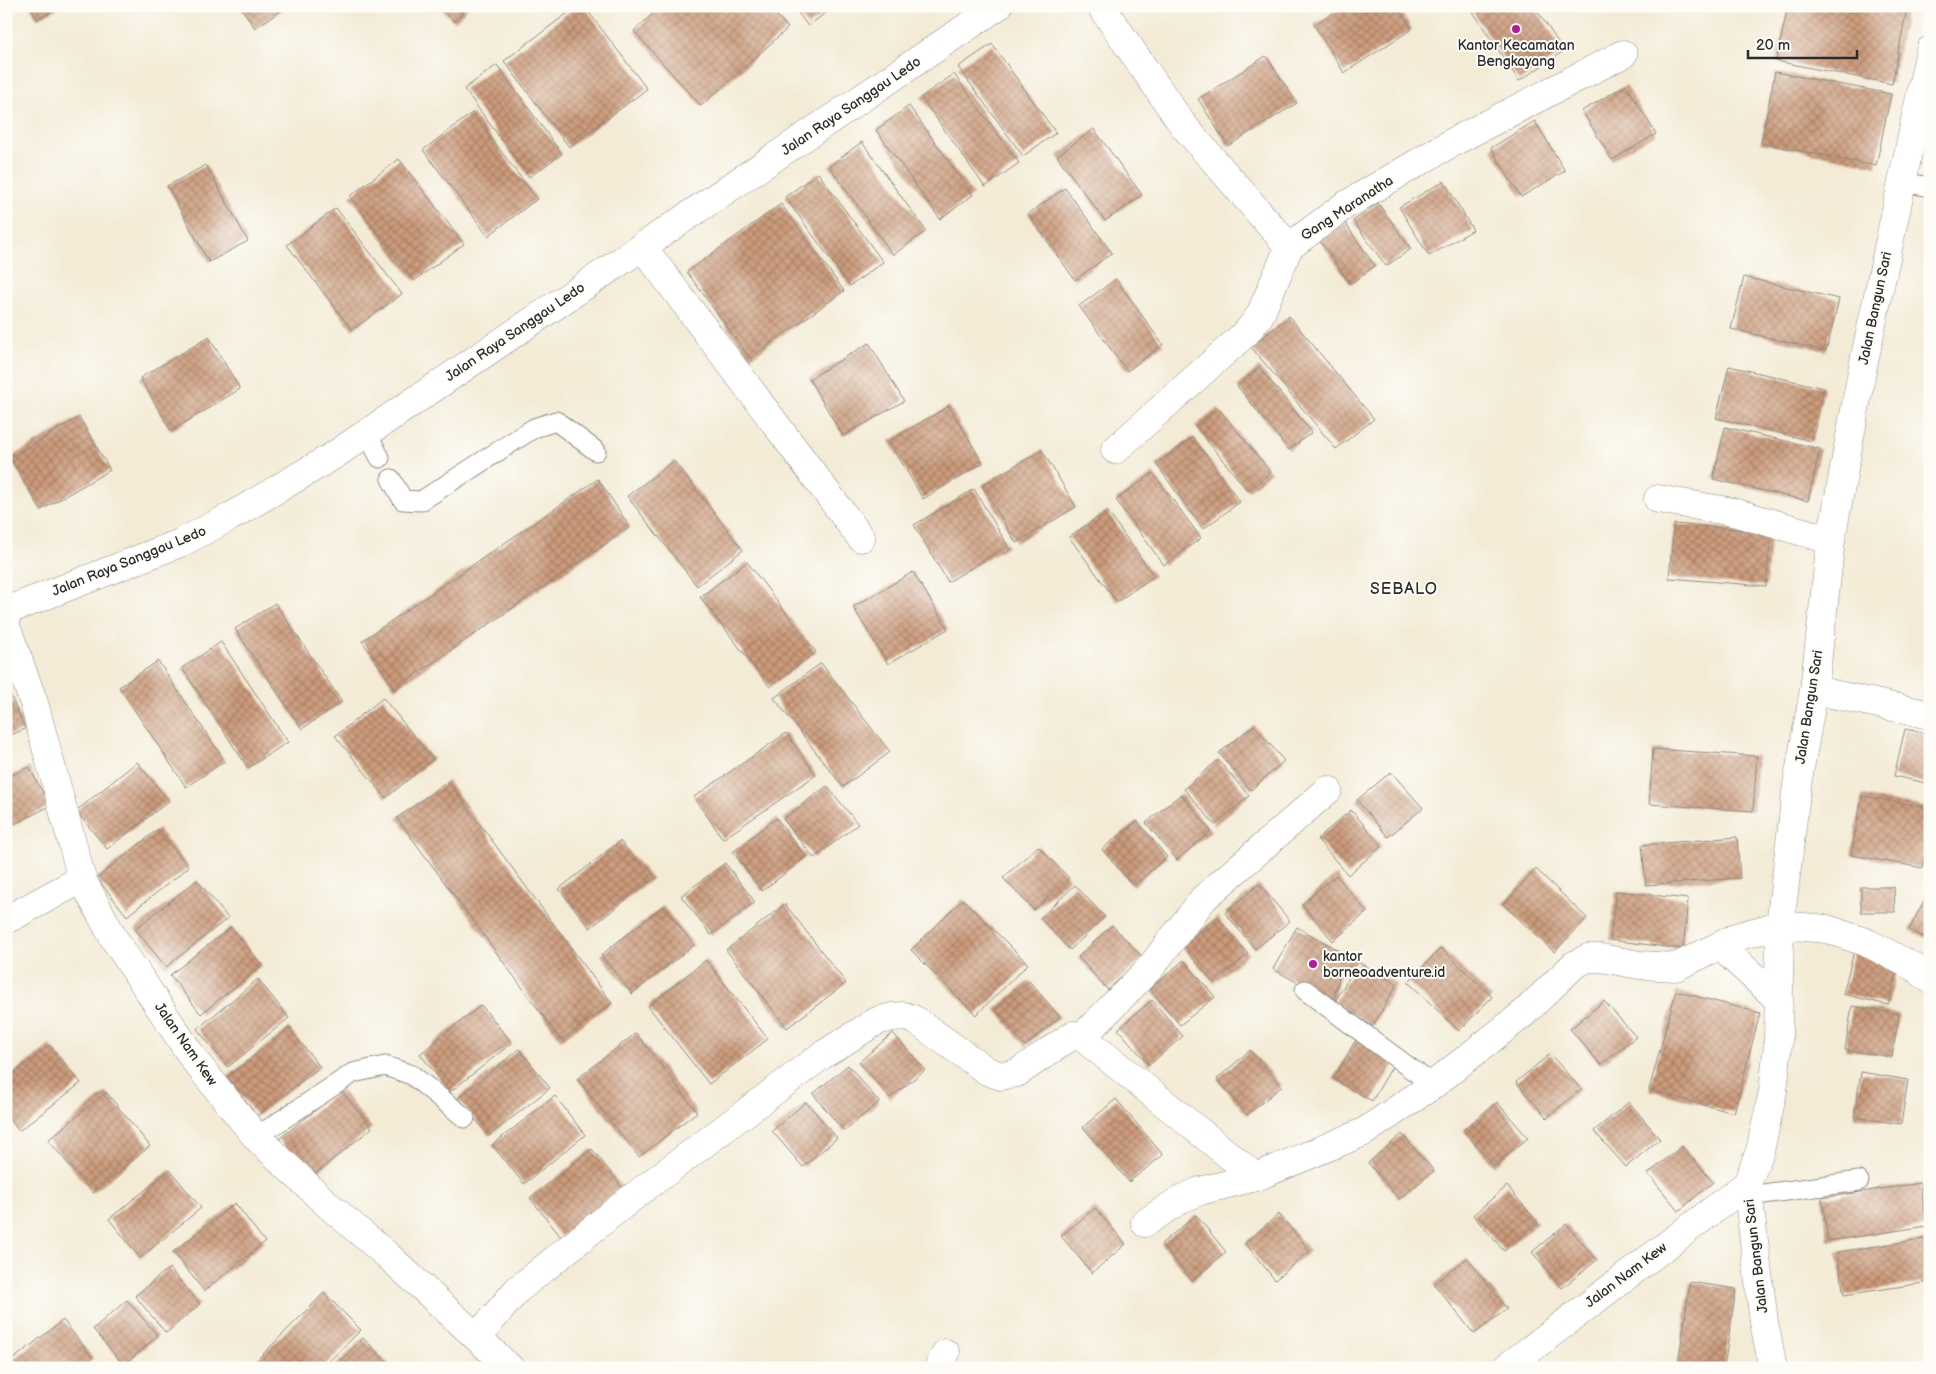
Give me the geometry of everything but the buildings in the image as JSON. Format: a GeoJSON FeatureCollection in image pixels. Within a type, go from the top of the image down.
{"type":"FeatureCollection","features":[{"type":"Feature","properties":{"kind":"main road","name":"Jalan Raya Sanggau Ledo"},"geometry":{"type":"LineString","coordinates":[[6,612],[206,531],[333,456],[998,6]]}},
{"type":"Feature","properties":{"kind":"main road","name":"Gang Maranatha"},"geometry":{"type":"LineString","coordinates":[[1101,6],[1183,125],[1288,247],[1344,206],[1453,142],[1623,54]]}},
{"type":"Feature","properties":{"kind":"main road","name":"Jalan Bangun Sari"},"geometry":{"type":"LineString","coordinates":[[1772,1368],[1764,1322],[1748,1190],[1760,1151],[1773,1091],[1778,1044],[1780,925],[1798,785],[1814,690],[1831,540],[1862,371],[1930,50]]}},
{"type":"Feature","properties":{"kind":"main road"},"geometry":{"type":"LineString","coordinates":[[642,246],[861,538]]}},
{"type":"Feature","properties":{"kind":"main road"},"geometry":{"type":"LineString","coordinates":[[1115,450],[1247,332],[1260,315],[1288,247]]}},
{"type":"Feature","properties":{"kind":"main road"},"geometry":{"type":"LineString","coordinates":[[1658,499],[1733,512],[1831,540]]}},
{"type":"Feature","properties":{"kind":"main road","name":"Jalan Nam Kew"},"geometry":{"type":"LineString","coordinates":[[6,626],[34,702],[62,811],[82,879],[113,937],[195,1061],[256,1137],[327,1204],[510,1368]]}},
{"type":"Feature","properties":{"kind":"main road"},"geometry":{"type":"LineString","coordinates":[[1814,690],[1930,715]]}},
{"type":"Feature","properties":{"kind":"main road"},"geometry":{"type":"LineString","coordinates":[[1082,1037],[1150,968],[1204,898],[1328,790]]}},
{"type":"Feature","properties":{"kind":"main road"},"geometry":{"type":"LineString","coordinates":[[6,920],[82,879]]}},
{"type":"Feature","properties":{"kind":"main road"},"geometry":{"type":"LineString","coordinates":[[1145,1223],[1190,1195],[1256,1176],[1364,1132],[1434,1085],[1523,1014],[1574,965],[1588,958],[1601,958],[1640,965],[1676,967],[1739,936],[1780,925],[1827,929],[1868,943],[1914,967],[1930,979]]}},
{"type":"Feature","properties":{"kind":"main road"},"geometry":{"type":"LineString","coordinates":[[1720,946],[1779,1000]]}},
{"type":"Feature","properties":{"kind":"main road"},"geometry":{"type":"LineString","coordinates":[[477,1337],[517,1290],[630,1200],[821,1056],[877,1021],[892,1016],[915,1020],[986,1071],[1001,1076],[1017,1074],[1073,1035],[1082,1037],[1256,1176]]}},
{"type":"Feature","properties":{"kind":"main road","name":"Jalan Nam Kew"},"geometry":{"type":"LineString","coordinates":[[1506,1368],[1748,1190]]}},
{"type":"Feature","properties":{"kind":"lane"},"geometry":{"type":"LineString","coordinates":[[1902,182],[1930,186]]}},
{"type":"Feature","properties":{"kind":"lane"},"geometry":{"type":"LineString","coordinates":[[391,479],[403,500],[421,501],[534,428],[556,421],[596,451]]}},
{"type":"Feature","properties":{"kind":"lane"},"geometry":{"type":"LineString","coordinates":[[367,433],[380,458]]}},
{"type":"Feature","properties":{"kind":"lane"},"geometry":{"type":"LineString","coordinates":[[1305,990],[1434,1085]]}},
{"type":"Feature","properties":{"kind":"lane"},"geometry":{"type":"LineString","coordinates":[[256,1137],[354,1073],[386,1066],[412,1075],[465,1118]]}},
{"type":"Feature","properties":{"kind":"lane"},"geometry":{"type":"LineString","coordinates":[[1748,1190],[1859,1181]]}},
{"type":"Feature","properties":{"kind":"place","name":"Kantor Kecamatan Bengkayang"},"geometry":{"type":"Point","coordinates":[1516,29]}},
{"type":"Feature","properties":{"kind":"place","name":"kantor borneoadventure.id"},"geometry":{"type":"Point","coordinates":[1313,964]}},
{"type":"Feature","properties":{"kind":"district","name":"SEBALO"},"geometry":{"type":"Point","coordinates":[1404,589]}}]}
